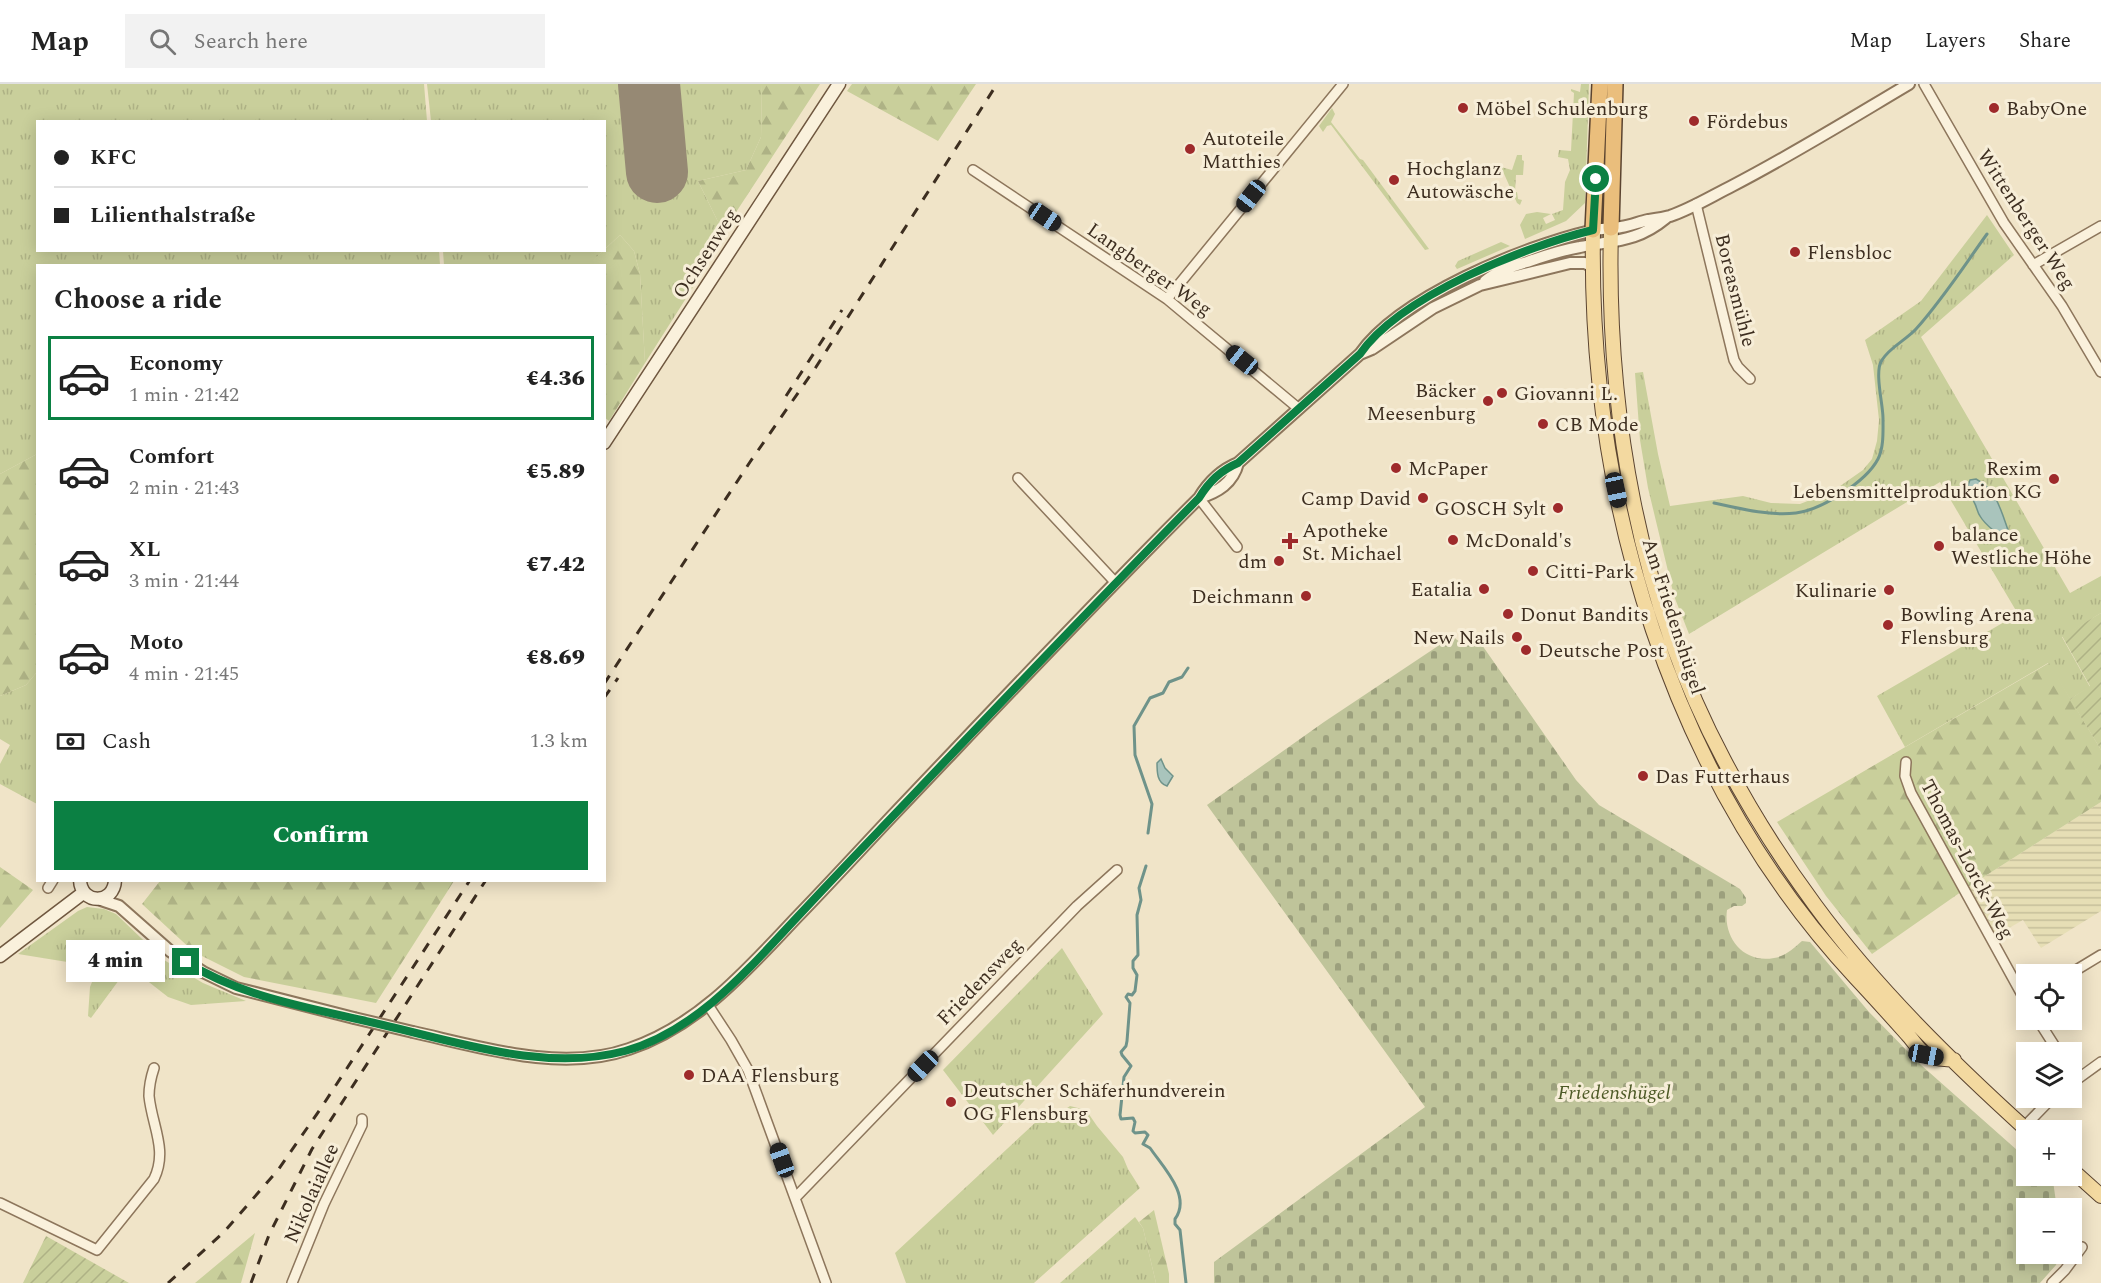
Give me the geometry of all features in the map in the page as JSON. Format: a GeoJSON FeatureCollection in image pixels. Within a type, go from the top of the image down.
{"type":"FeatureCollection","features":[{"type":"Feature","properties":{"kind":"highway","name":"Am Friedenshügel"},"geometry":{"type":"LineString","coordinates":[[1593,237],[1600,84]]}},
{"type":"Feature","properties":{"kind":"highway","name":"Am Friedenshügel"},"geometry":{"type":"LineString","coordinates":[[1611,235],[1615,84]]}},
{"type":"Feature","properties":{"kind":"main road","name":"Ochsenweg"},"geometry":{"type":"LineString","coordinates":[[606,441],[839,84]]}},
{"type":"Feature","properties":{"kind":"main road","name":"Am Friedenshügel"},"geometry":{"type":"LineString","coordinates":[[1611,235],[1614,348],[1627,466],[1659,602],[1697,703],[1723,759],[1749,804],[1816,907],[1861,962],[1954,1060],[2017,1120]]}},
{"type":"Feature","properties":{"kind":"main road","name":"Am Friedenshügel"},"geometry":{"type":"LineString","coordinates":[[1593,237],[1598,361],[1604,418],[1616,490],[1642,600],[1681,706],[1705,758],[1742,823],[1780,885],[1800,911],[1845,967],[1926,1055],[1954,1060]]}},
{"type":"Feature","properties":{"kind":"main road"},"geometry":{"type":"LineString","coordinates":[[0,956],[82,887],[91,899],[101,900],[110,895],[115,883]]}},
{"type":"Feature","properties":{"kind":"main road"},"geometry":{"type":"LineString","coordinates":[[2082,1179],[2101,1196]]}},
{"type":"Feature","properties":{"kind":"street"},"geometry":{"type":"LineString","coordinates":[[1167,299],[1343,84]]}},
{"type":"Feature","properties":{"kind":"street"},"geometry":{"type":"LineString","coordinates":[[101,900],[113,903],[132,917],[170,951],[203,972],[237,988],[354,1018],[509,1053],[551,1058],[594,1057],[627,1050],[659,1037],[708,1005],[770,946],[1115,582],[1199,498],[1213,494],[1234,476],[1238,463],[1360,354],[1368,342],[1383,329],[1456,281],[1522,253],[1572,235],[1593,237],[1611,235],[1669,216],[1696,204],[1761,171],[1909,84]]}},
{"type":"Feature","properties":{"kind":"street","name":"Wittenberger Weg"},"geometry":{"type":"LineString","coordinates":[[1924,84],[1990,201],[2062,306],[2101,372]]}},
{"type":"Feature","properties":{"kind":"street","name":"Langberger Weg"},"geometry":{"type":"LineString","coordinates":[[973,170],[1167,299],[1298,408]]}},
{"type":"Feature","properties":{"kind":"street","name":"Boreasmühle"},"geometry":{"type":"LineString","coordinates":[[1696,204],[1734,360],[1750,379]]}},
{"type":"Feature","properties":{"kind":"street"},"geometry":{"type":"LineString","coordinates":[[2033,265],[2101,226]]}},
{"type":"Feature","properties":{"kind":"street"},"geometry":{"type":"LineString","coordinates":[[1480,285],[1492,275],[1512,266],[1593,237]]}},
{"type":"Feature","properties":{"kind":"street"},"geometry":{"type":"LineString","coordinates":[[1360,354],[1372,349],[1433,308],[1480,285],[1569,263],[1585,263],[1593,267]]}},
{"type":"Feature","properties":{"kind":"street"},"geometry":{"type":"LineString","coordinates":[[1018,478],[1115,582]]}},
{"type":"Feature","properties":{"kind":"street"},"geometry":{"type":"LineString","coordinates":[[1199,498],[1237,547]]}},
{"type":"Feature","properties":{"kind":"street","name":"Thomas-Lorck-Weg"},"geometry":{"type":"LineString","coordinates":[[1906,762],[1905,776],[1911,793],[2016,984]]}},
{"type":"Feature","properties":{"kind":"street","name":"Friedensweg"},"geometry":{"type":"LineString","coordinates":[[795,1198],[1077,906],[1117,870]]}},
{"type":"Feature","properties":{"kind":"street"},"geometry":{"type":"LineString","coordinates":[[115,883],[121,903],[132,917]]}},
{"type":"Feature","properties":{"kind":"street"},"geometry":{"type":"LineString","coordinates":[[2082,967],[2101,955]]}},
{"type":"Feature","properties":{"kind":"street"},"geometry":{"type":"LineString","coordinates":[[708,1005],[748,1070],[826,1283]]}},
{"type":"Feature","properties":{"kind":"street"},"geometry":{"type":"LineString","coordinates":[[2082,1073],[2101,1062]]}},
{"type":"Feature","properties":{"kind":"street"},"geometry":{"type":"LineString","coordinates":[[0,1203],[97,1250],[154,1179],[159,1169],[161,1160],[149,1096],[154,1068]]}},
{"type":"Feature","properties":{"kind":"street"},"geometry":{"type":"LineString","coordinates":[[2034,1120],[2044,1108]]}},
{"type":"Feature","properties":{"kind":"street","name":"Nikolaiallee"},"geometry":{"type":"LineString","coordinates":[[292,1283],[324,1204],[362,1125],[362,1119]]}},
{"type":"Feature","properties":{"kind":"street"},"geometry":{"type":"LineString","coordinates":[[2052,1283],[2070,1264]]}},
{"type":"Feature","properties":{"kind":"shaded area"},"geometry":{"type":"Polygon","coordinates":[[[2101,802],[2101,911],[2041,948],[2023,920],[1995,936],[1968,887],[2101,802]]]}},
{"type":"Feature","properties":{"kind":"green space"},"geometry":{"type":"Polygon","coordinates":[[[0,84],[424,84],[427,120],[36,120],[36,252],[439,252],[440,264],[36,264],[36,455],[0,474],[0,84]]]}},
{"type":"Feature","properties":{"kind":"green space"},"geometry":{"type":"Polygon","coordinates":[[[427,84],[762,84],[761,137],[746,170],[698,181],[723,232],[723,240],[645,363],[640,274],[634,251],[620,235],[606,248],[606,120],[431,120],[427,84]]]}},
{"type":"Feature","properties":{"kind":"green space"},"geometry":{"type":"Polygon","coordinates":[[[762,84],[820,84],[723,232],[698,181],[746,170],[761,137],[762,84]]]}},
{"type":"Feature","properties":{"kind":"green space"},"geometry":{"type":"Polygon","coordinates":[[[852,84],[976,84],[938,141],[847,91],[852,84]]]}},
{"type":"Feature","properties":{"kind":"green space"},"geometry":{"type":"Polygon","coordinates":[[[1581,84],[1589,84],[1585,203],[1566,221],[1525,239],[1520,225],[1526,214],[1537,212],[1551,214],[1543,218],[1546,224],[1555,220],[1552,214],[1563,210],[1565,182],[1570,170],[1568,159],[1558,157],[1559,150],[1571,151],[1574,93],[1571,89],[1580,92],[1581,84]]]}},
{"type":"Feature","properties":{"kind":"green space"},"geometry":{"type":"Polygon","coordinates":[[[1332,108],[1335,114],[1331,122],[1363,160],[1429,249],[1425,250],[1331,125],[1327,126],[1323,132],[1319,126],[1332,108]]]}},
{"type":"Feature","properties":{"kind":"green space"},"geometry":{"type":"Polygon","coordinates":[[[1517,155],[1522,155],[1524,161],[1523,175],[1516,175],[1515,192],[1517,192],[1518,199],[1522,200],[1520,205],[1501,167],[1512,170],[1517,155]]]}},
{"type":"Feature","properties":{"kind":"green space"},"geometry":{"type":"Polygon","coordinates":[[[1987,215],[2014,255],[1921,337],[2070,593],[2101,576],[2101,613],[2062,637],[2090,687],[2070,699],[2048,663],[1905,747],[1877,696],[2018,614],[1940,482],[1689,634],[1674,596],[1648,488],[1640,440],[1635,373],[1643,372],[1670,506],[1743,496],[1771,503],[1800,504],[1833,491],[1863,470],[1872,459],[1877,441],[1879,420],[1873,365],[1865,340],[1921,301],[1987,215]]]}},
{"type":"Feature","properties":{"kind":"green space"},"geometry":{"type":"Polygon","coordinates":[[[620,235],[634,251],[640,274],[645,363],[609,421],[606,419],[606,264],[589,264],[602,252],[606,252],[606,248],[620,235]]]}},
{"type":"Feature","properties":{"kind":"green space"},"geometry":{"type":"Polygon","coordinates":[[[1501,242],[1510,246],[1457,269],[1455,266],[1458,261],[1501,242]]]}},
{"type":"Feature","properties":{"kind":"green space"},"geometry":{"type":"Polygon","coordinates":[[[443,252],[602,252],[590,264],[444,264],[443,252]]]}},
{"type":"Feature","properties":{"kind":"green space"},"geometry":{"type":"Polygon","coordinates":[[[36,455],[36,673],[26,685],[0,696],[0,474],[36,455]]]}},
{"type":"Feature","properties":{"kind":"green space"},"geometry":{"type":"Polygon","coordinates":[[[2101,613],[2101,750],[2070,699],[2090,686],[2062,636],[2101,613]]]}},
{"type":"Feature","properties":{"kind":"green space","name":"Friedenshügel"},"geometry":{"type":"Polygon","coordinates":[[[1453,636],[1464,643],[1482,645],[1576,780],[1599,805],[1740,889],[1746,898],[1746,903],[1727,910],[1728,930],[1738,947],[1753,957],[1763,959],[1782,955],[1802,941],[1810,942],[1869,1012],[1921,1065],[2016,1149],[2016,1186],[2054,1186],[2055,1198],[2016,1198],[2016,1264],[2056,1265],[2040,1283],[1214,1283],[1214,1262],[1425,1107],[1207,805],[1324,722],[1453,636]]]}},
{"type":"Feature","properties":{"kind":"green space"},"geometry":{"type":"Polygon","coordinates":[[[2049,663],[2101,750],[2101,802],[1968,887],[1872,954],[1826,896],[1777,822],[2049,663]]]}},
{"type":"Feature","properties":{"kind":"green space"},"geometry":{"type":"Polygon","coordinates":[[[36,673],[36,803],[0,784],[0,764],[10,745],[0,739],[0,696],[26,685],[36,673]]]}},
{"type":"Feature","properties":{"kind":"green space"},"geometry":{"type":"Polygon","coordinates":[[[0,867],[33,890],[0,928],[0,867]]]}},
{"type":"Feature","properties":{"kind":"green space"},"geometry":{"type":"Polygon","coordinates":[[[159,882],[453,882],[376,1003],[244,977],[194,952],[142,904],[159,882]]]}},
{"type":"Feature","properties":{"kind":"green space"},"geometry":{"type":"Polygon","coordinates":[[[87,907],[104,909],[116,914],[164,960],[203,983],[246,1001],[191,1005],[168,997],[145,979],[122,976],[91,1018],[88,1016],[90,987],[96,972],[92,966],[18,954],[87,907]]]}},
{"type":"Feature","properties":{"kind":"green space"},"geometry":{"type":"Polygon","coordinates":[[[1062,948],[1103,1014],[993,1135],[943,1070],[1062,948]]]}},
{"type":"Feature","properties":{"kind":"green space"},"geometry":{"type":"Polygon","coordinates":[[[1070,1106],[1086,1110],[1123,1157],[1140,1188],[1034,1283],[906,1283],[895,1253],[1050,1109],[1057,1115],[1070,1106]]]}},
{"type":"Feature","properties":{"kind":"green space"},"geometry":{"type":"Polygon","coordinates":[[[1154,1210],[1169,1274],[1169,1283],[1156,1283],[1143,1228],[1139,1222],[1154,1210]]]}},
{"type":"Feature","properties":{"kind":"green space"},"geometry":{"type":"Polygon","coordinates":[[[1135,1217],[1143,1228],[1156,1283],[1060,1283],[1135,1217]]]}},
{"type":"Feature","properties":{"kind":"green space"},"geometry":{"type":"Polygon","coordinates":[[[255,1233],[241,1283],[195,1283],[255,1233]]]}},
{"type":"Feature","properties":{"kind":"green space"},"geometry":{"type":"Polygon","coordinates":[[[46,1236],[129,1283],[23,1283],[46,1236]]]}},
{"type":"Feature","properties":{"kind":"water"},"geometry":{"type":"Polygon","coordinates":[[[1976,479],[1984,484],[1995,497],[2011,538],[2009,541],[1989,527],[1979,514],[1968,489],[1970,480],[1976,479]]]}},
{"type":"Feature","properties":{"kind":"water"},"geometry":{"type":"Polygon","coordinates":[[[1161,759],[1165,768],[1173,776],[1167,786],[1158,777],[1157,763],[1161,759]]]}},
{"type":"Feature","properties":{"kind":"waterway"},"geometry":{"type":"LineString","coordinates":[[1714,503],[1765,513],[1796,513],[1830,501],[1864,477],[1878,459],[1882,444],[1883,418],[1879,379],[1882,360],[1926,318],[1987,234]]}},
{"type":"Feature","properties":{"kind":"waterway"},"geometry":{"type":"LineString","coordinates":[[1148,833],[1152,804],[1135,755],[1134,726],[1150,698],[1163,693],[1169,682],[1182,677],[1188,668]]}},
{"type":"Feature","properties":{"kind":"waterway"},"geometry":{"type":"LineString","coordinates":[[1146,866],[1139,888],[1141,900],[1137,915],[1138,955],[1133,961],[1133,968],[1137,975],[1135,991],[1126,997],[1130,1003],[1127,1041],[1121,1052],[1131,1066],[1124,1077],[1120,1115],[1121,1119],[1133,1118],[1135,1133],[1145,1132],[1148,1135],[1143,1144],[1150,1148],[1162,1164],[1178,1191],[1180,1201],[1175,1224],[1180,1230],[1186,1283]]}},
{"type":"Feature","properties":{"kind":"taxiway"},"geometry":{"type":"LineString","coordinates":[[651,104],[664,84]]}},
{"type":"Feature","properties":{"kind":"runway"},"geometry":{"type":"LineString","coordinates":[[649,84],[657,172]]}},
{"type":"Feature","properties":{"kind":"railway"},"geometry":{"type":"LineString","coordinates":[[606,681],[750,462],[816,367],[997,84]]}},
{"type":"Feature","properties":{"kind":"railway"},"geometry":{"type":"LineString","coordinates":[[786,396],[842,310]]}},
{"type":"Feature","properties":{"kind":"railway"},"geometry":{"type":"LineString","coordinates":[[606,695],[618,678]]}},
{"type":"Feature","properties":{"kind":"railway"},"geometry":{"type":"LineString","coordinates":[[168,1283],[224,1232],[278,1170],[469,882]]}},
{"type":"Feature","properties":{"kind":"railway"},"geometry":{"type":"LineString","coordinates":[[251,1283],[269,1235],[312,1149],[485,882]]}},
{"type":"Feature","properties":{"kind":"place","name":"Möbel Schulenburg"},"geometry":{"type":"Point","coordinates":[1463,108]}},
{"type":"Feature","properties":{"kind":"place","name":"BabyOne"},"geometry":{"type":"Point","coordinates":[1994,108]}},
{"type":"Feature","properties":{"kind":"place","name":"Fördebus"},"geometry":{"type":"Point","coordinates":[1694,121]}},
{"type":"Feature","properties":{"kind":"place","name":"Autoteile Matthies"},"geometry":{"type":"Point","coordinates":[1190,149]}},
{"type":"Feature","properties":{"kind":"place","name":"Hochglanz Autowäsche"},"geometry":{"type":"Point","coordinates":[1394,180]}},
{"type":"Feature","properties":{"kind":"place","name":"Flensbloc"},"geometry":{"type":"Point","coordinates":[1795,252]}},
{"type":"Feature","properties":{"kind":"place","name":"Giovanni L."},"geometry":{"type":"Point","coordinates":[1502,393]}},
{"type":"Feature","properties":{"kind":"place","name":"Bäcker Meesenburg"},"geometry":{"type":"Point","coordinates":[1488,401]}},
{"type":"Feature","properties":{"kind":"place","name":"CB Mode"},"geometry":{"type":"Point","coordinates":[1543,424]}},
{"type":"Feature","properties":{"kind":"place","name":"McPaper"},"geometry":{"type":"Point","coordinates":[1396,468]}},
{"type":"Feature","properties":{"kind":"place","name":"Rexim Lebensmittelproduktion KG"},"geometry":{"type":"Point","coordinates":[2054,479]}},
{"type":"Feature","properties":{"kind":"place","name":"Camp David"},"geometry":{"type":"Point","coordinates":[1423,498]}},
{"type":"Feature","properties":{"kind":"place","name":"GOSCH Sylt"},"geometry":{"type":"Point","coordinates":[1558,508]}},
{"type":"Feature","properties":{"kind":"place","name":"McDonald's"},"geometry":{"type":"Point","coordinates":[1453,540]}},
{"type":"Feature","properties":{"kind":"place","name":"Apotheke St. Michael"},"geometry":{"type":"Point","coordinates":[1290,541]}},
{"type":"Feature","properties":{"kind":"place","name":"balance Westliche Höhe"},"geometry":{"type":"Point","coordinates":[1939,546]}},
{"type":"Feature","properties":{"kind":"place","name":"dm"},"geometry":{"type":"Point","coordinates":[1279,561]}},
{"type":"Feature","properties":{"kind":"place","name":"Citti-Park"},"geometry":{"type":"Point","coordinates":[1533,571]}},
{"type":"Feature","properties":{"kind":"place","name":"Eatalia"},"geometry":{"type":"Point","coordinates":[1484,589]}},
{"type":"Feature","properties":{"kind":"place","name":"Kulinarie"},"geometry":{"type":"Point","coordinates":[1889,590]}},
{"type":"Feature","properties":{"kind":"place","name":"Deichmann"},"geometry":{"type":"Point","coordinates":[1306,596]}},
{"type":"Feature","properties":{"kind":"place","name":"Donut Bandits"},"geometry":{"type":"Point","coordinates":[1508,614]}},
{"type":"Feature","properties":{"kind":"place","name":"Bowling Arena Flensburg"},"geometry":{"type":"Point","coordinates":[1888,625]}},
{"type":"Feature","properties":{"kind":"place","name":"New Nails"},"geometry":{"type":"Point","coordinates":[1517,637]}},
{"type":"Feature","properties":{"kind":"place","name":"Deutsche Post"},"geometry":{"type":"Point","coordinates":[1526,650]}},
{"type":"Feature","properties":{"kind":"place","name":"Das Futterhaus"},"geometry":{"type":"Point","coordinates":[1643,776]}},
{"type":"Feature","properties":{"kind":"place","name":"DAA Flensburg"},"geometry":{"type":"Point","coordinates":[689,1075]}},
{"type":"Feature","properties":{"kind":"place","name":"Deutscher Schäferhundverein OG Flensburg"},"geometry":{"type":"Point","coordinates":[951,1102]}},
{"type":"Feature","properties":{"kind":"route"},"geometry":{"type":"LineString","coordinates":[[186,962],[237,988],[276,999],[509,1053],[551,1058],[594,1057],[627,1050],[659,1037],[708,1005],[770,946],[1115,582],[1199,498],[1206,486],[1228,467],[1238,463],[1360,354],[1368,342],[1409,310],[1456,281],[1485,268],[1572,235],[1593,230],[1596,179]]}}]}
